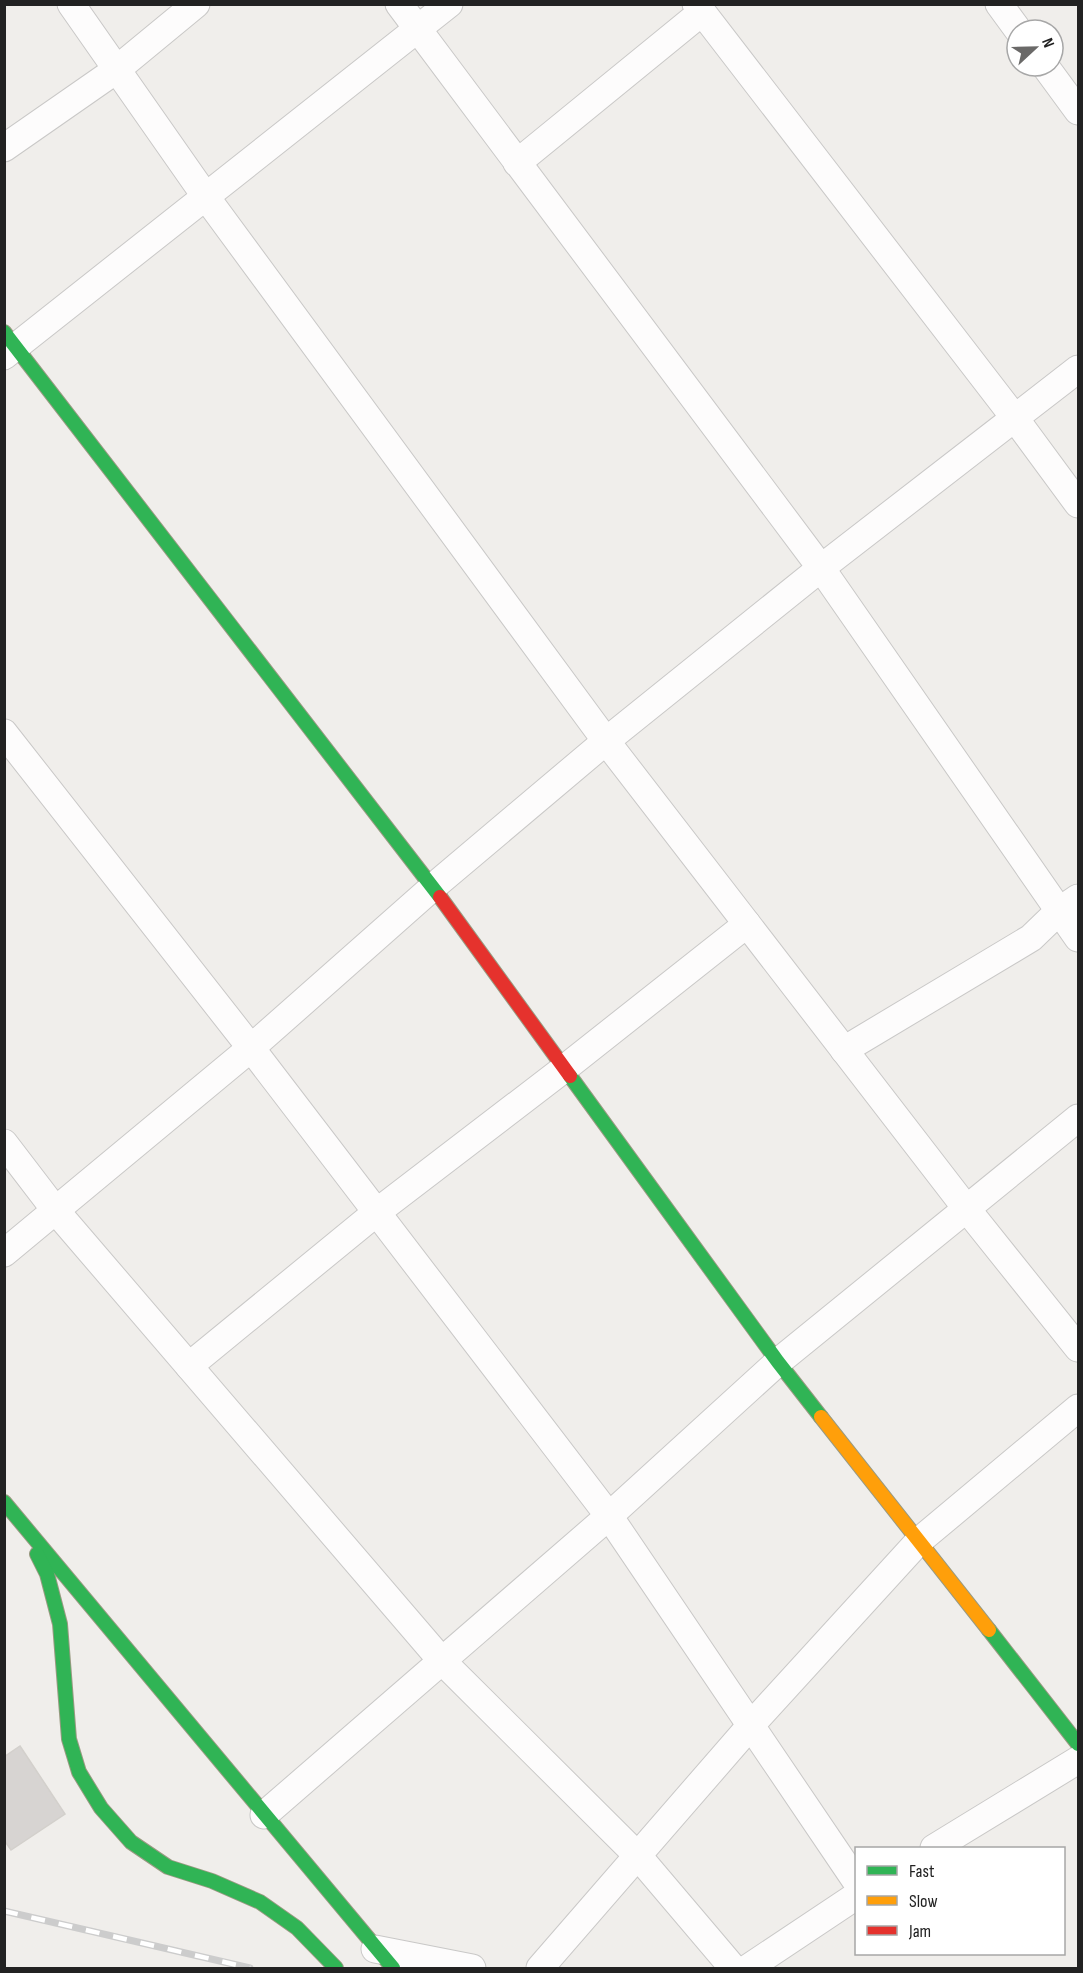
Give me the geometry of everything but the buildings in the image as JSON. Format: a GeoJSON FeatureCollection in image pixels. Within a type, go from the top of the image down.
{"type":"FeatureCollection","features":[{"type":"Feature","properties":{"kind":"main road"},"geometry":{"type":"LineString","coordinates":[[8,345],[433,887],[778,1362],[1078,1744]]}},
{"type":"Feature","properties":{"kind":"main road"},"geometry":{"type":"LineString","coordinates":[[4,1502],[384,1958]]}},
{"type":"Feature","properties":{"kind":"main road"},"geometry":{"type":"LineString","coordinates":[[23,1525],[47,1574],[60,1624],[69,1739],[79,1772],[101,1808],[131,1842],[168,1868],[212,1881],[260,1902],[297,1928],[336,1968]]}},
{"type":"Feature","properties":{"kind":"street"},"geometry":{"type":"LineString","coordinates":[[71,4],[206,197],[606,741],[966,1208],[1078,1348]]}},
{"type":"Feature","properties":{"kind":"street"},"geometry":{"type":"LineString","coordinates":[[4,148],[116,70],[196,4]]}},
{"type":"Feature","properties":{"kind":"street"},"geometry":{"type":"LineString","coordinates":[[399,4],[1069,904],[1078,938]]}},
{"type":"Feature","properties":{"kind":"street"},"geometry":{"type":"LineString","coordinates":[[8,345],[206,197],[449,4]]}},
{"type":"Feature","properties":{"kind":"street"},"geometry":{"type":"LineString","coordinates":[[999,4],[1009,18]]}},
{"type":"Feature","properties":{"kind":"street"},"geometry":{"type":"LineString","coordinates":[[517,163],[699,8],[1014,417],[1078,504]]}},
{"type":"Feature","properties":{"kind":"street"},"geometry":{"type":"LineString","coordinates":[[1054,78],[1078,111]]}},
{"type":"Feature","properties":{"kind":"street"},"geometry":{"type":"LineString","coordinates":[[4,1254],[251,1048],[433,887],[606,741],[821,568],[1078,369]]}},
{"type":"Feature","properties":{"kind":"street"},"geometry":{"type":"LineString","coordinates":[[4,733],[251,1048],[609,1516],[855,1880]]}},
{"type":"Feature","properties":{"kind":"street"},"geometry":{"type":"LineString","coordinates":[[844,1050],[1031,938],[1069,904]]}},
{"type":"Feature","properties":{"kind":"street"},"geometry":{"type":"LineString","coordinates":[[189,1366],[377,1212],[565,1068],[747,924]]}},
{"type":"Feature","properties":{"kind":"street"},"geometry":{"type":"LineString","coordinates":[[264,1815],[609,1516],[778,1362],[1078,1118]]}},
{"type":"Feature","properties":{"kind":"street"},"geometry":{"type":"LineString","coordinates":[[4,1143],[56,1211],[442,1661],[638,1856],[733,1968]]}},
{"type":"Feature","properties":{"kind":"street"},"geometry":{"type":"LineString","coordinates":[[540,1968],[751,1725],[919,1541],[1078,1408]]}},
{"type":"Feature","properties":{"kind":"street"},"geometry":{"type":"LineString","coordinates":[[936,1847],[1078,1760]]}},
{"type":"Feature","properties":{"kind":"street"},"geometry":{"type":"LineString","coordinates":[[748,1968],[855,1897]]}},
{"type":"Feature","properties":{"kind":"street"},"geometry":{"type":"LineString","coordinates":[[384,1958],[472,1968]]}},
{"type":"Feature","properties":{"kind":"railway"},"geometry":{"type":"LineString","coordinates":[[4,1911],[250,1968]]}},
{"type":"Feature","properties":{"kind":"traffic: fast"},"geometry":{"type":"LineString","coordinates":[[4,332],[440,897]]}},
{"type":"Feature","properties":{"kind":"traffic: fast"},"geometry":{"type":"LineString","coordinates":[[570,1076],[778,1362],[821,1417]]}},
{"type":"Feature","properties":{"kind":"traffic: fast"},"geometry":{"type":"LineString","coordinates":[[4,1502],[393,1968]]}},
{"type":"Feature","properties":{"kind":"traffic: fast"},"geometry":{"type":"LineString","coordinates":[[37,1554],[47,1574],[60,1624],[69,1739],[79,1772],[101,1808],[131,1842],[168,1867],[212,1881],[260,1902],[297,1928],[336,1968]]}},
{"type":"Feature","properties":{"kind":"traffic: fast"},"geometry":{"type":"LineString","coordinates":[[989,1630],[1078,1744]]}},
{"type":"Feature","properties":{"kind":"traffic: slow"},"geometry":{"type":"LineString","coordinates":[[821,1417],[989,1630]]}},
{"type":"Feature","properties":{"kind":"traffic: jam"},"geometry":{"type":"LineString","coordinates":[[440,897],[570,1076]]}}]}
